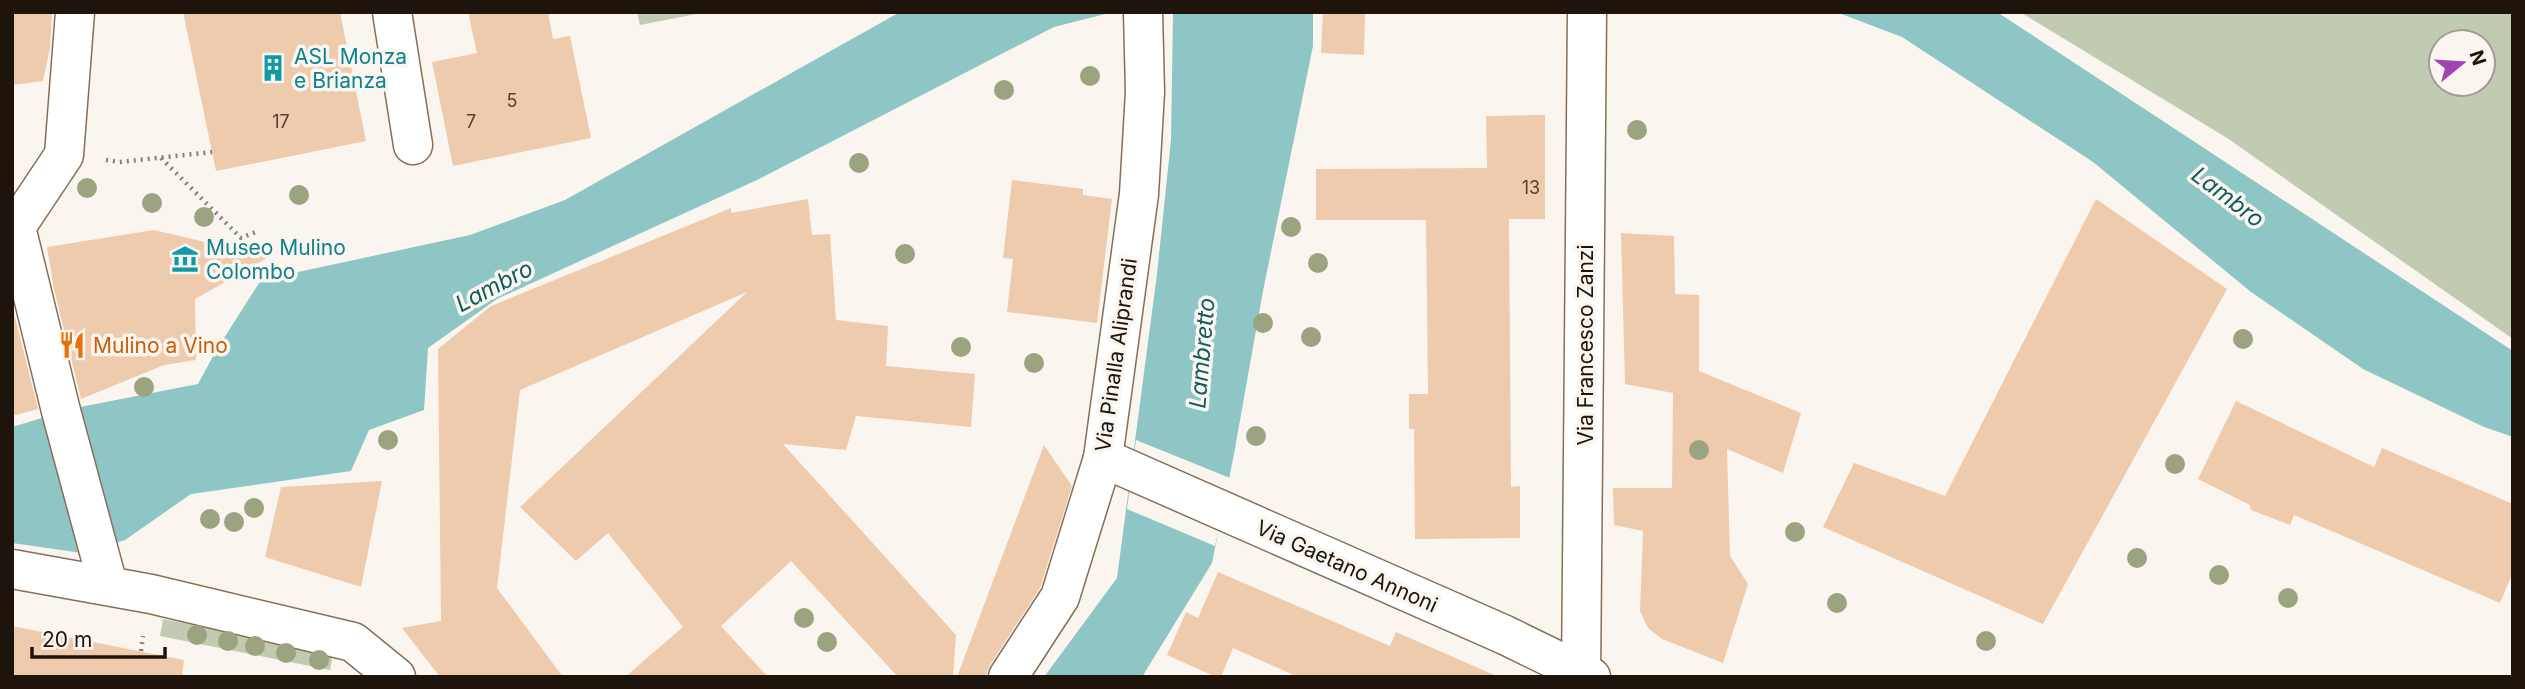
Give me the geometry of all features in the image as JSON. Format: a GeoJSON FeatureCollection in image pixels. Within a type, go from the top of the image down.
{"type":"FeatureCollection","features":[{"type":"Feature","properties":{"kind":"street"},"geometry":{"type":"LineString","coordinates":[[75,12],[64,155],[14,227],[103,567]]}},
{"type":"Feature","properties":{"kind":"street"},"geometry":{"type":"LineString","coordinates":[[392,12],[413,145]]}},
{"type":"Feature","properties":{"kind":"street","name":"Via Pinalla Aliprandi"},"geometry":{"type":"LineString","coordinates":[[1008,677],[1060,597],[1113,463],[1139,194],[1145,92],[1143,12]]}},
{"type":"Feature","properties":{"kind":"street","name":"Via Francesco Zanzi"},"geometry":{"type":"LineString","coordinates":[[1585,675],[1587,12]]}},
{"type":"Feature","properties":{"kind":"street","name":"Via Gaetano Annoni"},"geometry":{"type":"LineString","coordinates":[[1113,463],[1505,635],[1585,675]]}},
{"type":"Feature","properties":{"kind":"street"},"geometry":{"type":"LineString","coordinates":[[12,569],[103,567],[353,642],[396,677]]}},
{"type":"Feature","properties":{"kind":"path"},"geometry":{"type":"LineString","coordinates":[[119,162],[212,152]]}},
{"type":"Feature","properties":{"kind":"path"},"geometry":{"type":"LineString","coordinates":[[160,158],[241,239],[258,231]]}},
{"type":"Feature","properties":{"kind":"green space"},"geometry":{"type":"Polygon","coordinates":[[[637,12],[706,12],[640,25],[637,12]]]}},
{"type":"Feature","properties":{"kind":"green space"},"geometry":{"type":"Polygon","coordinates":[[[2020,12],[2513,12],[2513,339],[2227,138],[2020,12]]]}},
{"type":"Feature","properties":{"kind":"green space"},"geometry":{"type":"Polygon","coordinates":[[[163,619],[333,653],[330,670],[160,636],[163,619]]]}},
{"type":"Feature","properties":{"kind":"water","name":"Lambro"},"geometry":{"type":"Polygon","coordinates":[[[900,12],[1113,12],[1054,27],[757,180],[497,299],[428,348],[424,410],[369,430],[351,471],[191,494],[125,540],[82,553],[12,543],[12,427],[75,408],[198,384],[261,280],[470,235],[565,200],[900,12]]]}},
{"type":"Feature","properties":{"kind":"water","name":"Lambretto"},"geometry":{"type":"Polygon","coordinates":[[[1173,12],[1313,12],[1313,46],[1263,291],[1234,454],[1212,563],[1142,677],[1044,677],[1117,578],[1157,274],[1171,140],[1173,12]]]}},
{"type":"Feature","properties":{"kind":"water","name":"Lambro"},"geometry":{"type":"Polygon","coordinates":[[[1836,12],[1997,12],[2513,351],[2513,437],[2484,427],[2363,369],[2251,292],[2093,162],[1902,37],[1836,12]]]}},
{"type":"Feature","properties":{"kind":"pier"},"geometry":{"type":"Polygon","coordinates":[[[1136,440],[1230,478],[1215,546],[1127,509],[1136,440]]]}},
{"type":"Feature","properties":{"kind":"building"},"geometry":{"type":"Polygon","coordinates":[[[12,12],[52,12],[50,48],[43,81],[12,85],[12,12]]]}},
{"type":"Feature","properties":{"kind":"building","name":"ASL Monza e Brianza"},"geometry":{"type":"Polygon","coordinates":[[[183,12],[340,12],[366,141],[216,171],[183,12]]]}},
{"type":"Feature","properties":{"kind":"building"},"geometry":{"type":"Polygon","coordinates":[[[468,12],[548,12],[553,39],[570,36],[591,138],[453,166],[432,62],[477,53],[468,12]]]}},
{"type":"Feature","properties":{"kind":"building"},"geometry":{"type":"Polygon","coordinates":[[[1323,12],[1365,12],[1364,55],[1321,53],[1323,12]]]}},
{"type":"Feature","properties":{"kind":"building"},"geometry":{"type":"Polygon","coordinates":[[[1545,115],[1545,219],[1509,219],[1511,487],[1520,486],[1520,538],[1415,539],[1414,429],[1409,429],[1409,394],[1428,394],[1426,220],[1316,220],[1316,169],[1487,168],[1486,116],[1545,115]]]}},
{"type":"Feature","properties":{"kind":"building"},"geometry":{"type":"Polygon","coordinates":[[[1012,180],[1083,189],[1083,195],[1112,199],[1097,323],[1007,312],[1013,259],[1003,258],[1012,180]]]}},
{"type":"Feature","properties":{"kind":"building"},"geometry":{"type":"Polygon","coordinates":[[[808,199],[812,235],[830,234],[836,320],[888,326],[886,366],[975,374],[971,427],[856,416],[846,450],[783,444],[956,635],[953,677],[898,677],[791,561],[721,626],[768,677],[625,677],[683,627],[608,533],[576,561],[520,507],[747,292],[520,390],[497,588],[563,677],[440,677],[402,628],[441,621],[438,349],[491,306],[731,208],[731,213],[808,199]]]}},
{"type":"Feature","properties":{"kind":"building"},"geometry":{"type":"Polygon","coordinates":[[[2096,199],[2227,289],[2043,624],[1823,527],[1854,463],[1945,496],[2096,199]]]}},
{"type":"Feature","properties":{"kind":"building"},"geometry":{"type":"Polygon","coordinates":[[[154,230],[269,257],[195,299],[196,360],[164,365],[81,399],[54,289],[47,247],[154,230]]]}},
{"type":"Feature","properties":{"kind":"building"},"geometry":{"type":"Polygon","coordinates":[[[1621,233],[1674,236],[1675,294],[1699,295],[1699,371],[1801,413],[1783,473],[1727,449],[1730,556],[1748,584],[1723,663],[1662,639],[1648,628],[1640,611],[1643,531],[1614,525],[1613,488],[1672,488],[1673,393],[1625,384],[1621,233]]]}},
{"type":"Feature","properties":{"kind":"building"},"geometry":{"type":"Polygon","coordinates":[[[12,305],[38,409],[12,416],[12,305]]]}},
{"type":"Feature","properties":{"kind":"building"},"geometry":{"type":"Polygon","coordinates":[[[2236,401],[2374,467],[2382,448],[2513,504],[2513,572],[2500,603],[2294,515],[2290,525],[2251,510],[2250,505],[2198,479],[2236,401]]]}},
{"type":"Feature","properties":{"kind":"building"},"geometry":{"type":"Polygon","coordinates":[[[1044,445],[1072,486],[1040,588],[985,677],[957,677],[1044,445]]]}},
{"type":"Feature","properties":{"kind":"building"},"geometry":{"type":"Polygon","coordinates":[[[382,481],[361,587],[265,557],[281,487],[382,481]]]}},
{"type":"Feature","properties":{"kind":"building"},"geometry":{"type":"Polygon","coordinates":[[[1218,572],[1390,646],[1396,632],[1499,677],[1298,677],[1233,648],[1221,677],[1216,677],[1167,655],[1186,612],[1198,618],[1218,572]]]}},
{"type":"Feature","properties":{"kind":"building"},"geometry":{"type":"Polygon","coordinates":[[[12,626],[184,660],[182,677],[12,677],[12,626]]]}},
{"type":"Feature","properties":{"kind":"place","name":"ASL Monza e Brianza"},"geometry":{"type":"Point","coordinates":[273,68]}},
{"type":"Feature","properties":{"kind":"place","name":"Museo Mulino Colombo"},"geometry":{"type":"Point","coordinates":[185,259]}},
{"type":"Feature","properties":{"kind":"place","name":"Mulino a Vino"},"geometry":{"type":"Point","coordinates":[72,345]}}]}
